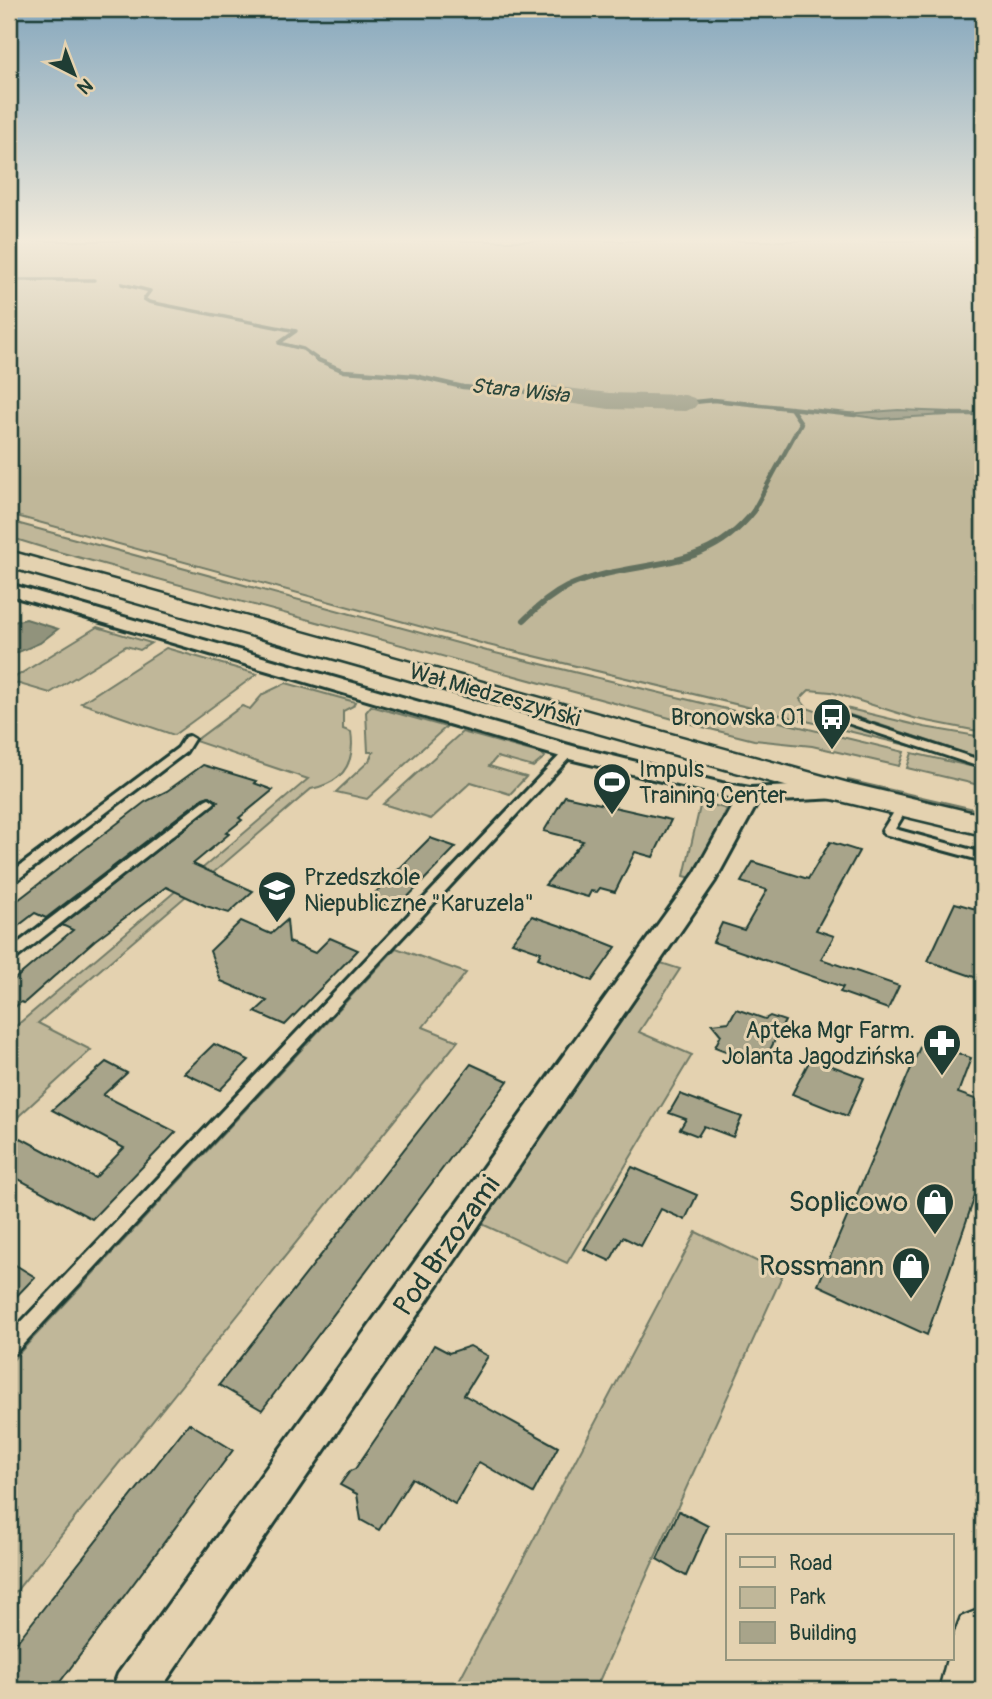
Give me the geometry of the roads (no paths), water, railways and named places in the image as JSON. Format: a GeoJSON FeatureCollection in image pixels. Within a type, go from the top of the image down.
{"type":"FeatureCollection","features":[{"type":"Feature","properties":{"kind":"main road","name":"Wał Miedzeszyński"},"geometry":{"type":"LineString","coordinates":[[9,545],[672,727],[983,802]]}},
{"type":"Feature","properties":{"kind":"main road","name":"Wał Miedzeszyński"},"geometry":{"type":"LineString","coordinates":[[9,559],[840,791],[983,825]]}},
{"type":"Feature","properties":{"kind":"main road"},"geometry":{"type":"LineString","coordinates":[[971,1690],[983,1639]]}},
{"type":"Feature","properties":{"kind":"street"},"geometry":{"type":"LineString","coordinates":[[9,589],[569,752],[750,795],[840,791]]}},
{"type":"Feature","properties":{"kind":"street","name":"Pod Brzozami"},"geometry":{"type":"LineString","coordinates":[[134,1690],[706,875],[750,795]]}},
{"type":"Feature","properties":{"kind":"lane"},"geometry":{"type":"LineString","coordinates":[[839,717],[983,765]]}},
{"type":"Feature","properties":{"kind":"lane"},"geometry":{"type":"LineString","coordinates":[[9,880],[182,750],[189,739]]}},
{"type":"Feature","properties":{"kind":"lane"},"geometry":{"type":"LineString","coordinates":[[9,1347],[569,752]]}},
{"type":"Feature","properties":{"kind":"lane"},"geometry":{"type":"LineString","coordinates":[[9,957],[209,802]]}},
{"type":"Feature","properties":{"kind":"lane"},"geometry":{"type":"LineString","coordinates":[[903,806],[888,831],[983,857]]}},
{"type":"Feature","properties":{"kind":"waterway","name":"Stara Wisła"},"geometry":{"type":"LineString","coordinates":[[242,320],[296,331],[279,343],[303,349],[319,360]]}},
{"type":"Feature","properties":{"kind":"waterway","name":"Stara Wisła"},"geometry":{"type":"LineString","coordinates":[[319,360],[344,371],[415,376],[463,387],[541,393]]}},
{"type":"Feature","properties":{"kind":"waterway","name":"Stara Wisła"},"geometry":{"type":"LineString","coordinates":[[541,393],[609,401],[685,403]]}},
{"type":"Feature","properties":{"kind":"waterway","name":"Stara Wisła"},"geometry":{"type":"LineString","coordinates":[[685,403],[714,400],[791,408]]}},
{"type":"Feature","properties":{"kind":"waterway"},"geometry":{"type":"LineString","coordinates":[[752,513],[801,423],[791,408]]}},
{"type":"Feature","properties":{"kind":"waterway","name":"Stara Wisła"},"geometry":{"type":"LineString","coordinates":[[791,408],[855,415]]}},
{"type":"Feature","properties":{"kind":"waterway","name":"Stara Wisła"},"geometry":{"type":"LineString","coordinates":[[938,414],[983,414]]}},
{"type":"Feature","properties":{"kind":"waterway"},"geometry":{"type":"LineString","coordinates":[[524,620],[544,602],[567,587],[617,571],[690,556],[712,547],[734,532],[754,511]]}},
{"type":"Feature","properties":{"kind":"place","name":"Bronowska 01"},"geometry":{"type":"Point","coordinates":[832,751]}},
{"type":"Feature","properties":{"kind":"place","name":"Impuls Training Center"},"geometry":{"type":"Point","coordinates":[612,816]}},
{"type":"Feature","properties":{"kind":"place","name":"Przedszkole Niepubliczne \"Karuzela\""},"geometry":{"type":"Point","coordinates":[277,924]}},
{"type":"Feature","properties":{"kind":"place","name":"Apteka Mgr Farm. Jolanta Jagodzińska"},"geometry":{"type":"Point","coordinates":[942,1077]}},
{"type":"Feature","properties":{"kind":"place","name":"Soplicowo"},"geometry":{"type":"Point","coordinates":[935,1236]}},
{"type":"Feature","properties":{"kind":"place","name":"Rossmann"},"geometry":{"type":"Point","coordinates":[911,1300]}}]}
